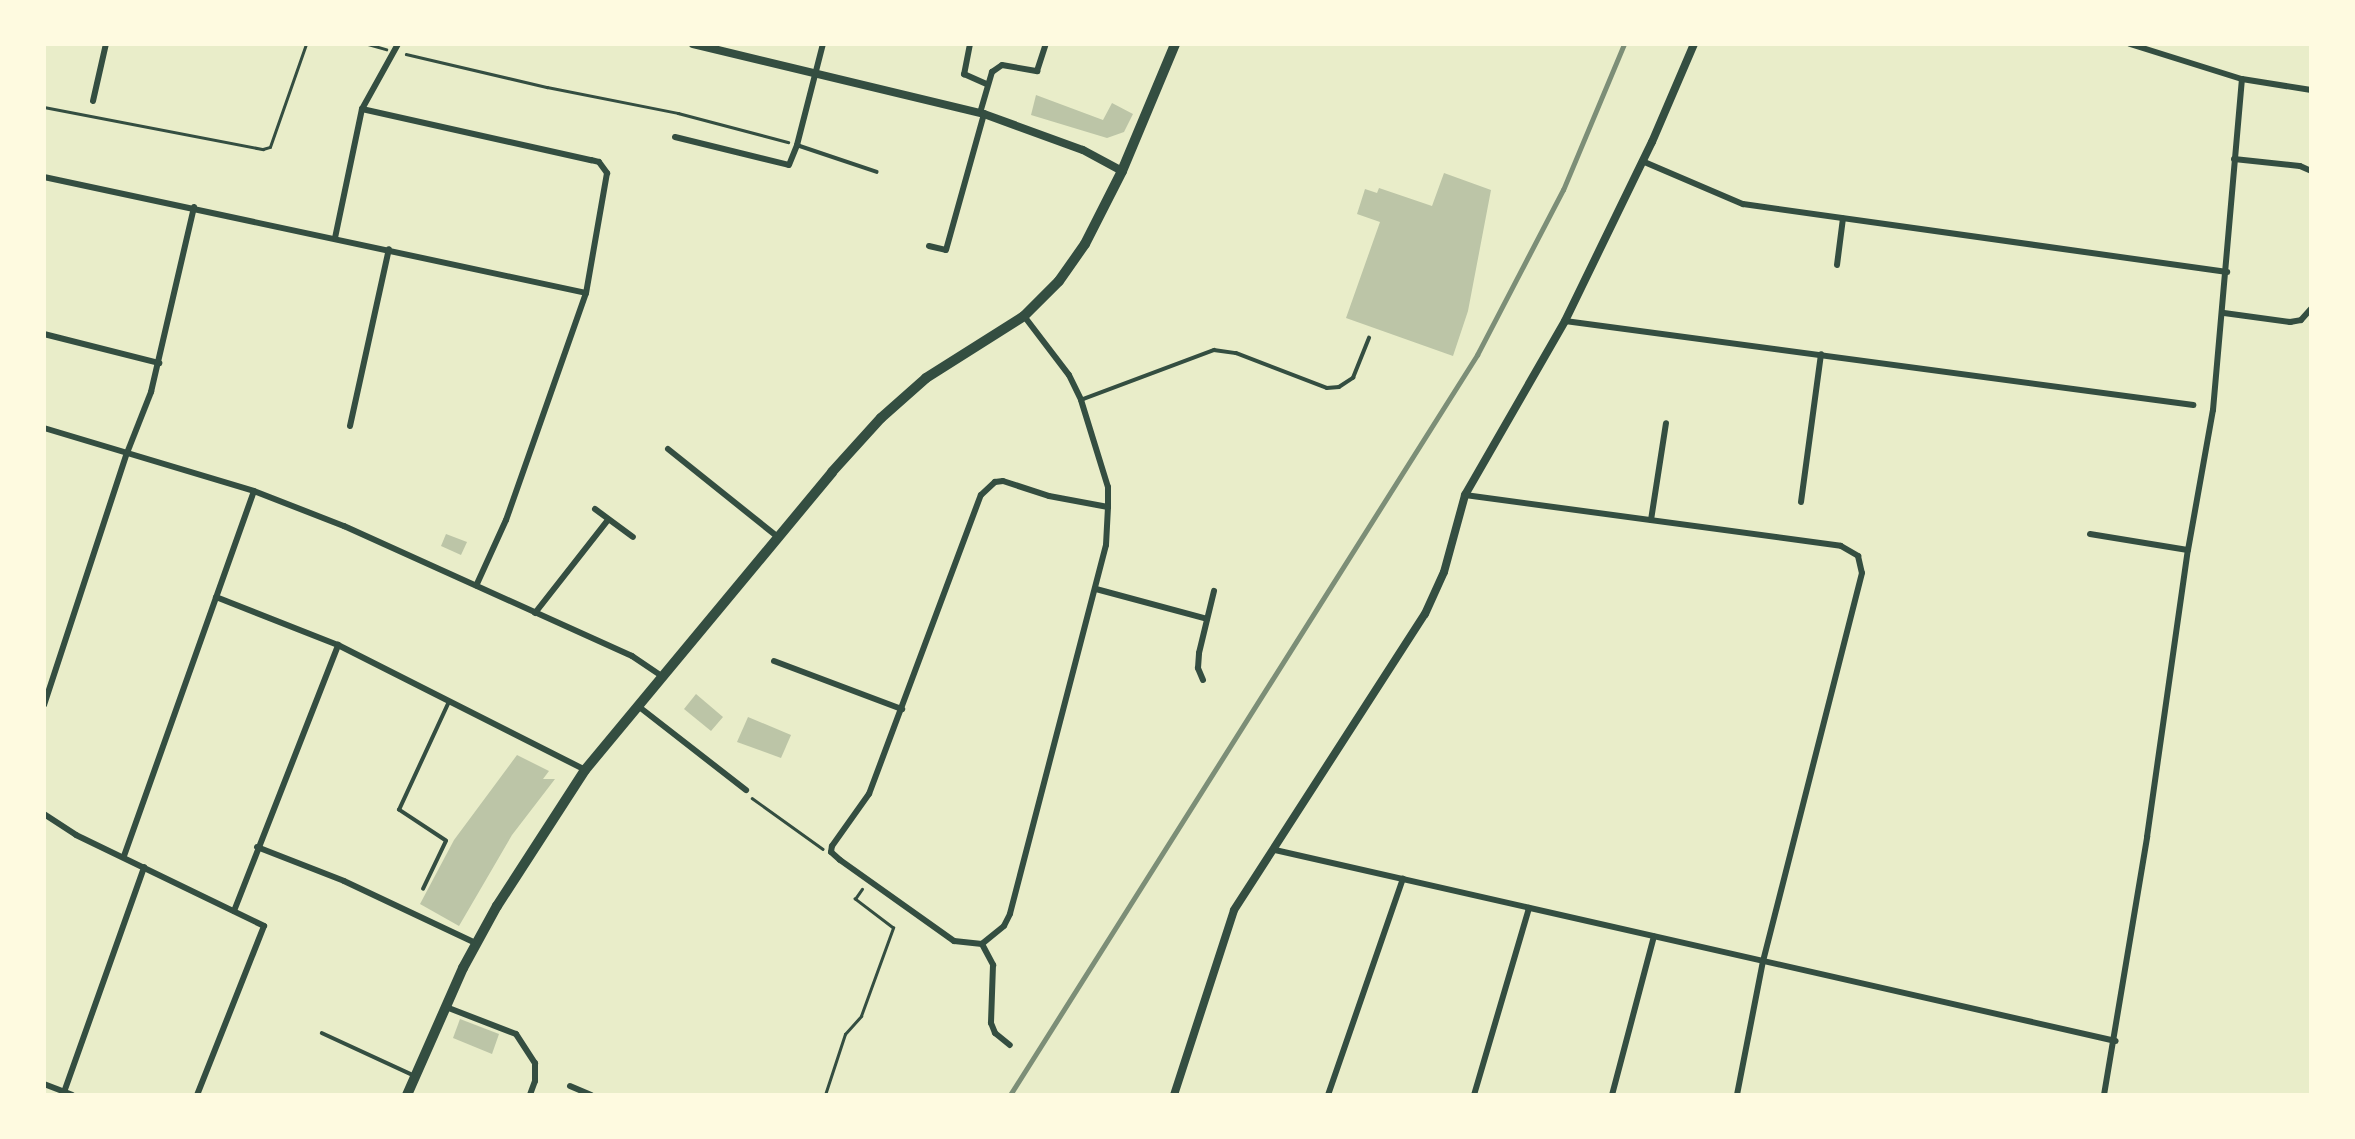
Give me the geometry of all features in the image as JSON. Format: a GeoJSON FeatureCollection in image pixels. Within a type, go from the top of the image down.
{"type":"FeatureCollection","features":[{"type":"Feature","properties":{"kind":"main road"},"geometry":{"type":"LineString","coordinates":[[407,1095],[413,1075],[477,943],[530,851],[586,770],[778,537],[881,418],[926,378],[1024,316],[1059,281],[1085,244],[1122,172],[1175,44]]}},
{"type":"Feature","properties":{"kind":"street"},"geometry":{"type":"LineString","coordinates":[[93,101],[106,44]]}},
{"type":"Feature","properties":{"kind":"street"},"geometry":{"type":"LineString","coordinates":[[693,44],[982,113],[1075,147],[1122,172]]}},
{"type":"Feature","properties":{"kind":"street"},"geometry":{"type":"LineString","coordinates":[[675,137],[789,165],[797,145],[823,44]]}},
{"type":"Feature","properties":{"kind":"street"},"geometry":{"type":"LineString","coordinates":[[970,44],[964,74],[986,84]]}},
{"type":"Feature","properties":{"kind":"street"},"geometry":{"type":"LineString","coordinates":[[929,246],[946,250],[982,113],[986,84],[992,72],[1002,65],[1037,71],[1046,44]]}},
{"type":"Feature","properties":{"kind":"street"},"geometry":{"type":"LineString","coordinates":[[1174,1095],[1234,910],[1426,614],[1444,572],[1465,495],[1565,321],[1642,161],[1694,44]]}},
{"type":"Feature","properties":{"kind":"street"},"geometry":{"type":"LineString","coordinates":[[2130,44],[2242,79],[2311,90]]}},
{"type":"Feature","properties":{"kind":"street"},"geometry":{"type":"LineString","coordinates":[[335,239],[362,110],[369,92],[397,47]]}},
{"type":"Feature","properties":{"kind":"street"},"geometry":{"type":"LineString","coordinates":[[2104,1095],[2116,1041],[2188,550],[2209,439],[2224,313],[2242,79]]}},
{"type":"Feature","properties":{"kind":"street"},"geometry":{"type":"LineString","coordinates":[[362,110],[598,162],[604,167],[607,180],[586,293],[506,520],[476,586]]}},
{"type":"Feature","properties":{"kind":"street"},"geometry":{"type":"LineString","coordinates":[[2234,159],[2300,166],[2311,171]]}},
{"type":"Feature","properties":{"kind":"street"},"geometry":{"type":"LineString","coordinates":[[1642,161],[1743,204],[2227,272]]}},
{"type":"Feature","properties":{"kind":"street"},"geometry":{"type":"LineString","coordinates":[[44,177],[586,293]]}},
{"type":"Feature","properties":{"kind":"street"},"geometry":{"type":"LineString","coordinates":[[44,705],[159,363],[194,208]]}},
{"type":"Feature","properties":{"kind":"street"},"geometry":{"type":"LineString","coordinates":[[1837,265],[1843,218]]}},
{"type":"Feature","properties":{"kind":"street"},"geometry":{"type":"LineString","coordinates":[[350,426],[389,249]]}},
{"type":"Feature","properties":{"kind":"street"},"geometry":{"type":"LineString","coordinates":[[2224,313],[2290,322],[2301,320],[2311,309]]}},
{"type":"Feature","properties":{"kind":"street"},"geometry":{"type":"LineString","coordinates":[[1024,316],[1069,375],[1081,400],[1108,487],[1108,507],[1105,545],[1096,589],[1010,914],[1004,926],[982,943],[954,941],[944,937],[831,852],[832,846],[869,794],[981,495],[995,482],[1003,481],[1049,496],[1108,507]]}},
{"type":"Feature","properties":{"kind":"street"},"geometry":{"type":"LineString","coordinates":[[1565,321],[2193,405]]}},
{"type":"Feature","properties":{"kind":"street"},"geometry":{"type":"LineString","coordinates":[[44,334],[159,363]]}},
{"type":"Feature","properties":{"kind":"street"},"geometry":{"type":"LineString","coordinates":[[1801,502],[1821,354]]}},
{"type":"Feature","properties":{"kind":"street"},"geometry":{"type":"LineString","coordinates":[[1651,520],[1666,423]]}},
{"type":"Feature","properties":{"kind":"street"},"geometry":{"type":"LineString","coordinates":[[44,428],[254,491],[344,526],[632,656],[662,676]]}},
{"type":"Feature","properties":{"kind":"street"},"geometry":{"type":"LineString","coordinates":[[668,449],[778,537]]}},
{"type":"Feature","properties":{"kind":"street"},"geometry":{"type":"LineString","coordinates":[[124,856],[254,491]]}},
{"type":"Feature","properties":{"kind":"street"},"geometry":{"type":"LineString","coordinates":[[1465,495],[1841,546],[1858,556],[1862,573],[1763,961],[1737,1095]]}},
{"type":"Feature","properties":{"kind":"street"},"geometry":{"type":"LineString","coordinates":[[595,509],[634,537]]}},
{"type":"Feature","properties":{"kind":"street"},"geometry":{"type":"LineString","coordinates":[[535,612],[608,520]]}},
{"type":"Feature","properties":{"kind":"street"},"geometry":{"type":"LineString","coordinates":[[2090,534],[2188,550]]}},
{"type":"Feature","properties":{"kind":"street"},"geometry":{"type":"LineString","coordinates":[[1096,589],[1207,619]]}},
{"type":"Feature","properties":{"kind":"street"},"geometry":{"type":"LineString","coordinates":[[1203,680],[1198,668],[1214,591]]}},
{"type":"Feature","properties":{"kind":"street"},"geometry":{"type":"LineString","coordinates":[[216,597],[338,645],[586,770]]}},
{"type":"Feature","properties":{"kind":"street"},"geometry":{"type":"LineString","coordinates":[[234,911],[338,645]]}},
{"type":"Feature","properties":{"kind":"street"},"geometry":{"type":"LineString","coordinates":[[774,661],[902,709]]}},
{"type":"Feature","properties":{"kind":"street"},"geometry":{"type":"LineString","coordinates":[[638,706],[746,790]]}},
{"type":"Feature","properties":{"kind":"street"},"geometry":{"type":"LineString","coordinates":[[44,814],[76,835],[264,926],[197,1095]]}},
{"type":"Feature","properties":{"kind":"street"},"geometry":{"type":"LineString","coordinates":[[257,847],[344,881],[477,943]]}},
{"type":"Feature","properties":{"kind":"street"},"geometry":{"type":"LineString","coordinates":[[1275,850],[2116,1041]]}},
{"type":"Feature","properties":{"kind":"street"},"geometry":{"type":"LineString","coordinates":[[63,1094],[144,867]]}},
{"type":"Feature","properties":{"kind":"street"},"geometry":{"type":"LineString","coordinates":[[1328,1095],[1403,879]]}},
{"type":"Feature","properties":{"kind":"street"},"geometry":{"type":"LineString","coordinates":[[1474,1095],[1529,908]]}},
{"type":"Feature","properties":{"kind":"street"},"geometry":{"type":"LineString","coordinates":[[1612,1095],[1654,936]]}},
{"type":"Feature","properties":{"kind":"street"},"geometry":{"type":"LineString","coordinates":[[982,943],[993,965],[991,1023],[995,1033],[1010,1045]]}},
{"type":"Feature","properties":{"kind":"street"},"geometry":{"type":"LineString","coordinates":[[446,1007],[516,1034],[535,1063],[535,1081],[530,1095]]}},
{"type":"Feature","properties":{"kind":"street"},"geometry":{"type":"LineString","coordinates":[[44,1084],[63,1094],[72,1095]]}},
{"type":"Feature","properties":{"kind":"street"},"geometry":{"type":"LineString","coordinates":[[570,1086],[591,1095]]}},
{"type":"Feature","properties":{"kind":"lane"},"geometry":{"type":"LineString","coordinates":[[797,145],[877,172]]}},
{"type":"Feature","properties":{"kind":"lane"},"geometry":{"type":"LineString","coordinates":[[1081,400],[1214,350],[1236,353],[1327,388],[1339,387],[1353,378],[1369,338]]}},
{"type":"Feature","properties":{"kind":"lane"},"geometry":{"type":"LineString","coordinates":[[423,889],[446,841],[399,810],[449,702]]}},
{"type":"Feature","properties":{"kind":"lane"},"geometry":{"type":"LineString","coordinates":[[322,1033],[413,1075]]}},
{"type":"Feature","properties":{"kind":"path"},"geometry":{"type":"LineString","coordinates":[[44,107],[263,149],[270,147],[306,44]]}},
{"type":"Feature","properties":{"kind":"path"},"geometry":{"type":"LineString","coordinates":[[368,44],[397,47],[547,87],[678,113],[797,145]]}},
{"type":"Feature","properties":{"kind":"path"},"geometry":{"type":"LineString","coordinates":[[746,790],[749,796],[819,848]]}},
{"type":"Feature","properties":{"kind":"path"},"geometry":{"type":"LineString","coordinates":[[825,1095],[845,1034],[861,1016],[893,928],[855,899],[861,889]]}},
{"type":"Feature","properties":{"kind":"building"},"geometry":{"type":"Polygon","coordinates":[[[1036,95],[1103,120],[1112,103],[1133,114],[1124,132],[1107,138],[1031,115],[1036,95]]]}},
{"type":"Feature","properties":{"kind":"building"},"geometry":{"type":"Polygon","coordinates":[[[1444,173],[1491,190],[1468,311],[1453,356],[1346,318],[1380,222],[1357,214],[1365,189],[1377,193],[1379,188],[1432,206],[1444,173]]]}},
{"type":"Feature","properties":{"kind":"building"},"geometry":{"type":"Polygon","coordinates":[[[446,534],[467,542],[461,555],[441,546],[446,534]]]}},
{"type":"Feature","properties":{"kind":"building"},"geometry":{"type":"Polygon","coordinates":[[[696,694],[723,717],[711,731],[684,709],[696,694]]]}},
{"type":"Feature","properties":{"kind":"building"},"geometry":{"type":"Polygon","coordinates":[[[748,717],[791,735],[781,758],[737,742],[748,717]]]}},
{"type":"Feature","properties":{"kind":"building"},"geometry":{"type":"Polygon","coordinates":[[[517,755],[549,771],[543,779],[555,779],[512,835],[459,926],[420,904],[454,840],[517,755]]]}},
{"type":"Feature","properties":{"kind":"building"},"geometry":{"type":"Polygon","coordinates":[[[460,1019],[499,1034],[492,1054],[453,1038],[460,1019]]]}},
{"type":"Feature","properties":{"kind":"railway"},"geometry":{"type":"LineString","coordinates":[[1010,1095],[1477,355],[1563,190],[1624,44]]}}]}
